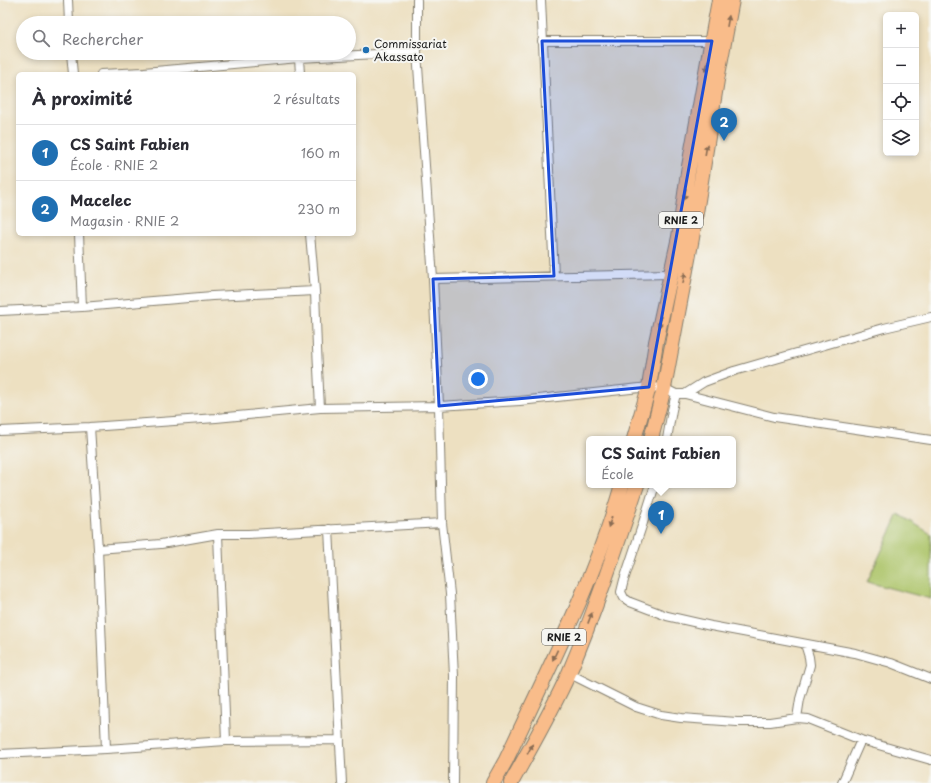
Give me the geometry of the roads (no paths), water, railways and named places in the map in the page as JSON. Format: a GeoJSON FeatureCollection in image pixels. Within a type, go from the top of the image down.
{"type":"FeatureCollection","features":[{"type":"Feature","properties":{"kind":"highway","name":"RNIE 2"},"geometry":{"type":"LineString","coordinates":[[635,436],[649,387],[656,342],[679,237],[688,172],[719,0]]}},
{"type":"Feature","properties":{"kind":"highway","name":"RNIE 2"},"geometry":{"type":"LineString","coordinates":[[651,436],[670,391],[717,80],[732,0]]}},
{"type":"Feature","properties":{"kind":"highway","name":"RNIE 2"},"geometry":{"type":"LineString","coordinates":[[493,783],[506,760],[573,618],[598,558],[621,488]]}},
{"type":"Feature","properties":{"kind":"highway","name":"RNIE 2"},"geometry":{"type":"LineString","coordinates":[[511,783],[568,674],[597,600],[636,488]]}},
{"type":"Feature","properties":{"kind":"street"},"geometry":{"type":"LineString","coordinates":[[68,0],[69,16]]}},
{"type":"Feature","properties":{"kind":"street"},"geometry":{"type":"LineString","coordinates":[[417,0],[417,52],[433,279],[439,406],[442,523],[450,594],[453,669],[453,783]]}},
{"type":"Feature","properties":{"kind":"street"},"geometry":{"type":"LineString","coordinates":[[541,0],[554,276]]}},
{"type":"Feature","properties":{"kind":"street"},"geometry":{"type":"LineString","coordinates":[[542,41],[712,41]]}},
{"type":"Feature","properties":{"kind":"street"},"geometry":{"type":"LineString","coordinates":[[356,55],[417,52]]}},
{"type":"Feature","properties":{"kind":"street"},"geometry":{"type":"LineString","coordinates":[[72,60],[73,72]]}},
{"type":"Feature","properties":{"kind":"street"},"geometry":{"type":"LineString","coordinates":[[144,72],[277,60]]}},
{"type":"Feature","properties":{"kind":"street"},"geometry":{"type":"LineString","coordinates":[[299,60],[300,72]]}},
{"type":"Feature","properties":{"kind":"street"},"geometry":{"type":"LineString","coordinates":[[79,236],[82,307]]}},
{"type":"Feature","properties":{"kind":"street"},"geometry":{"type":"LineString","coordinates":[[310,236],[315,291],[316,348],[320,408]]}},
{"type":"Feature","properties":{"kind":"street"},"geometry":{"type":"LineString","coordinates":[[433,279],[670,274]]}},
{"type":"Feature","properties":{"kind":"street"},"geometry":{"type":"LineString","coordinates":[[0,311],[82,307],[212,296],[315,291]]}},
{"type":"Feature","properties":{"kind":"street"},"geometry":{"type":"LineString","coordinates":[[685,394],[704,382],[734,371],[884,328],[931,317]]}},
{"type":"Feature","properties":{"kind":"street"},"geometry":{"type":"LineString","coordinates":[[0,430],[216,418],[320,408],[439,406],[520,401],[649,387],[685,394],[774,417],[931,440]]}},
{"type":"Feature","properties":{"kind":"street"},"geometry":{"type":"LineString","coordinates":[[668,436],[672,410],[670,391]]}},
{"type":"Feature","properties":{"kind":"street"},"geometry":{"type":"LineString","coordinates":[[90,426],[98,549],[106,749]]}},
{"type":"Feature","properties":{"kind":"street"},"geometry":{"type":"LineString","coordinates":[[654,488],[624,580],[621,592],[624,598],[630,602],[667,616],[711,626],[873,657],[931,679]]}},
{"type":"Feature","properties":{"kind":"street"},"geometry":{"type":"LineString","coordinates":[[98,549],[161,544],[218,534],[248,534],[442,523]]}},
{"type":"Feature","properties":{"kind":"street"},"geometry":{"type":"LineString","coordinates":[[329,529],[342,783]]}},
{"type":"Feature","properties":{"kind":"street"},"geometry":{"type":"LineString","coordinates":[[218,534],[226,741]]}},
{"type":"Feature","properties":{"kind":"street"},"geometry":{"type":"LineString","coordinates":[[797,718],[800,699],[810,665],[805,644]]}},
{"type":"Feature","properties":{"kind":"street"},"geometry":{"type":"LineString","coordinates":[[568,674],[636,707],[661,716],[737,722],[770,722],[797,718],[808,719],[861,740],[931,760]]}},
{"type":"Feature","properties":{"kind":"street"},"geometry":{"type":"LineString","coordinates":[[0,754],[226,741],[340,740]]}},
{"type":"Feature","properties":{"kind":"street"},"geometry":{"type":"LineString","coordinates":[[842,783],[861,740]]}},
{"type":"Feature","properties":{"kind":"place","name":"Commissariat Akassato"},"geometry":{"type":"Point","coordinates":[366,50]}},
{"type":"Feature","properties":{"kind":"place","name":"Macelec"},"geometry":{"type":"Point","coordinates":[724,141]}},
{"type":"Feature","properties":{"kind":"place","name":"CS Saint Fabien"},"geometry":{"type":"Point","coordinates":[661,534]}}]}
